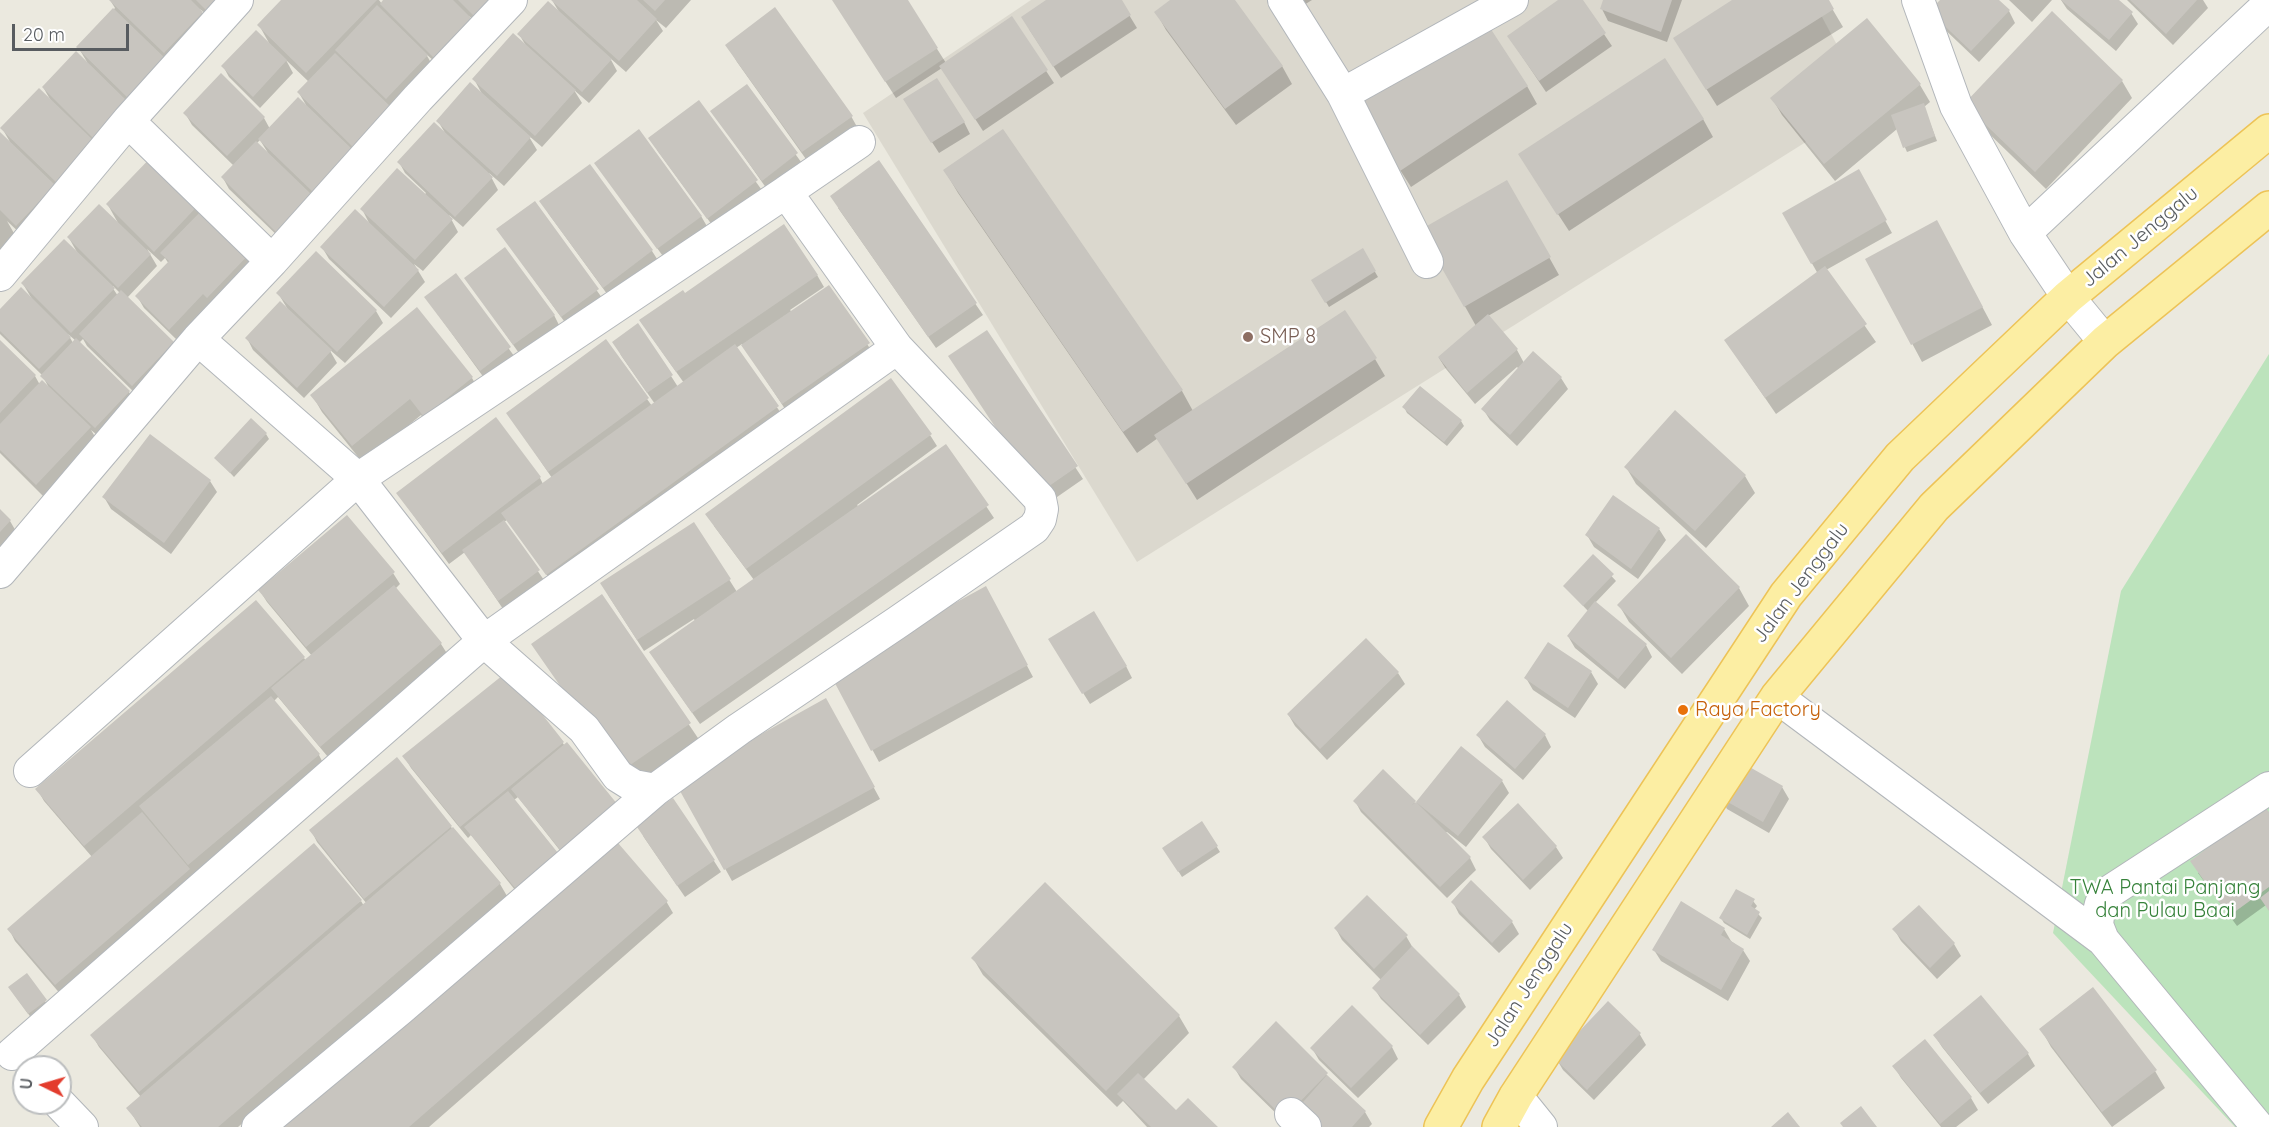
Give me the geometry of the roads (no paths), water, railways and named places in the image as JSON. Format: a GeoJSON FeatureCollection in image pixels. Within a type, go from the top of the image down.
{"type":"FeatureCollection","features":[{"type":"Feature","properties":{"kind":"main road","name":"Jalan Jenggalu"},"geometry":{"type":"LineString","coordinates":[[1441,1127],[1468,1079],[1786,595],[1900,457],[2068,297],[2269,131]]}},
{"type":"Feature","properties":{"kind":"main road"},"geometry":{"type":"LineString","coordinates":[[1499,1127],[1516,1096],[1777,697],[1934,507],[2105,342],[2269,208]]}},
{"type":"Feature","properties":{"kind":"street"},"geometry":{"type":"LineString","coordinates":[[0,275],[128,121],[237,0]]}},
{"type":"Feature","properties":{"kind":"street"},"geometry":{"type":"LineString","coordinates":[[0,573],[198,339],[272,261],[418,98],[511,0]]}},
{"type":"Feature","properties":{"kind":"street"},"geometry":{"type":"LineString","coordinates":[[1284,0],[1343,94],[1427,262]]}},
{"type":"Feature","properties":{"kind":"street"},"geometry":{"type":"LineString","coordinates":[[1343,94],[1512,0]]}},
{"type":"Feature","properties":{"kind":"street"},"geometry":{"type":"LineString","coordinates":[[1918,0],[1956,106],[2025,233],[2068,297],[2105,342]]}},
{"type":"Feature","properties":{"kind":"street"},"geometry":{"type":"LineString","coordinates":[[2025,233],[2269,4]]}},
{"type":"Feature","properties":{"kind":"street"},"geometry":{"type":"LineString","coordinates":[[128,121],[272,261]]}},
{"type":"Feature","properties":{"kind":"street"},"geometry":{"type":"LineString","coordinates":[[30,771],[358,479],[859,142]]}},
{"type":"Feature","properties":{"kind":"street"},"geometry":{"type":"LineString","coordinates":[[258,1127],[400,1009],[655,790],[739,729],[1034,528],[1040,519],[1042,509],[1040,499],[897,348],[786,192]]}},
{"type":"Feature","properties":{"kind":"street"},"geometry":{"type":"LineString","coordinates":[[198,339],[358,479],[484,641],[584,729],[618,776],[634,786],[655,790]]}},
{"type":"Feature","properties":{"kind":"street"},"geometry":{"type":"LineString","coordinates":[[19,1055],[484,641],[897,348]]}},
{"type":"Feature","properties":{"kind":"street"},"geometry":{"type":"LineString","coordinates":[[1777,697],[2103,940],[2258,1127]]}},
{"type":"Feature","properties":{"kind":"street"},"geometry":{"type":"LineString","coordinates":[[2103,940],[2097,925],[2098,916],[2101,904],[2109,892],[2269,788]]}},
{"type":"Feature","properties":{"kind":"street"},"geometry":{"type":"LineString","coordinates":[[1516,1096],[1541,1127]]}},
{"type":"Feature","properties":{"kind":"street"},"geometry":{"type":"LineString","coordinates":[[70,1115],[82,1127]]}},
{"type":"Feature","properties":{"kind":"place","name":"SMP 8"},"geometry":{"type":"Point","coordinates":[1248,337]}},
{"type":"Feature","properties":{"kind":"place","name":"Raya Factory"},"geometry":{"type":"Point","coordinates":[1683,710]}},
{"type":"Feature","properties":{"kind":"park label","name":"TWA Pantai Panjang dan Pulau Baai"},"geometry":{"type":"Point","coordinates":[2165,900]}}]}
